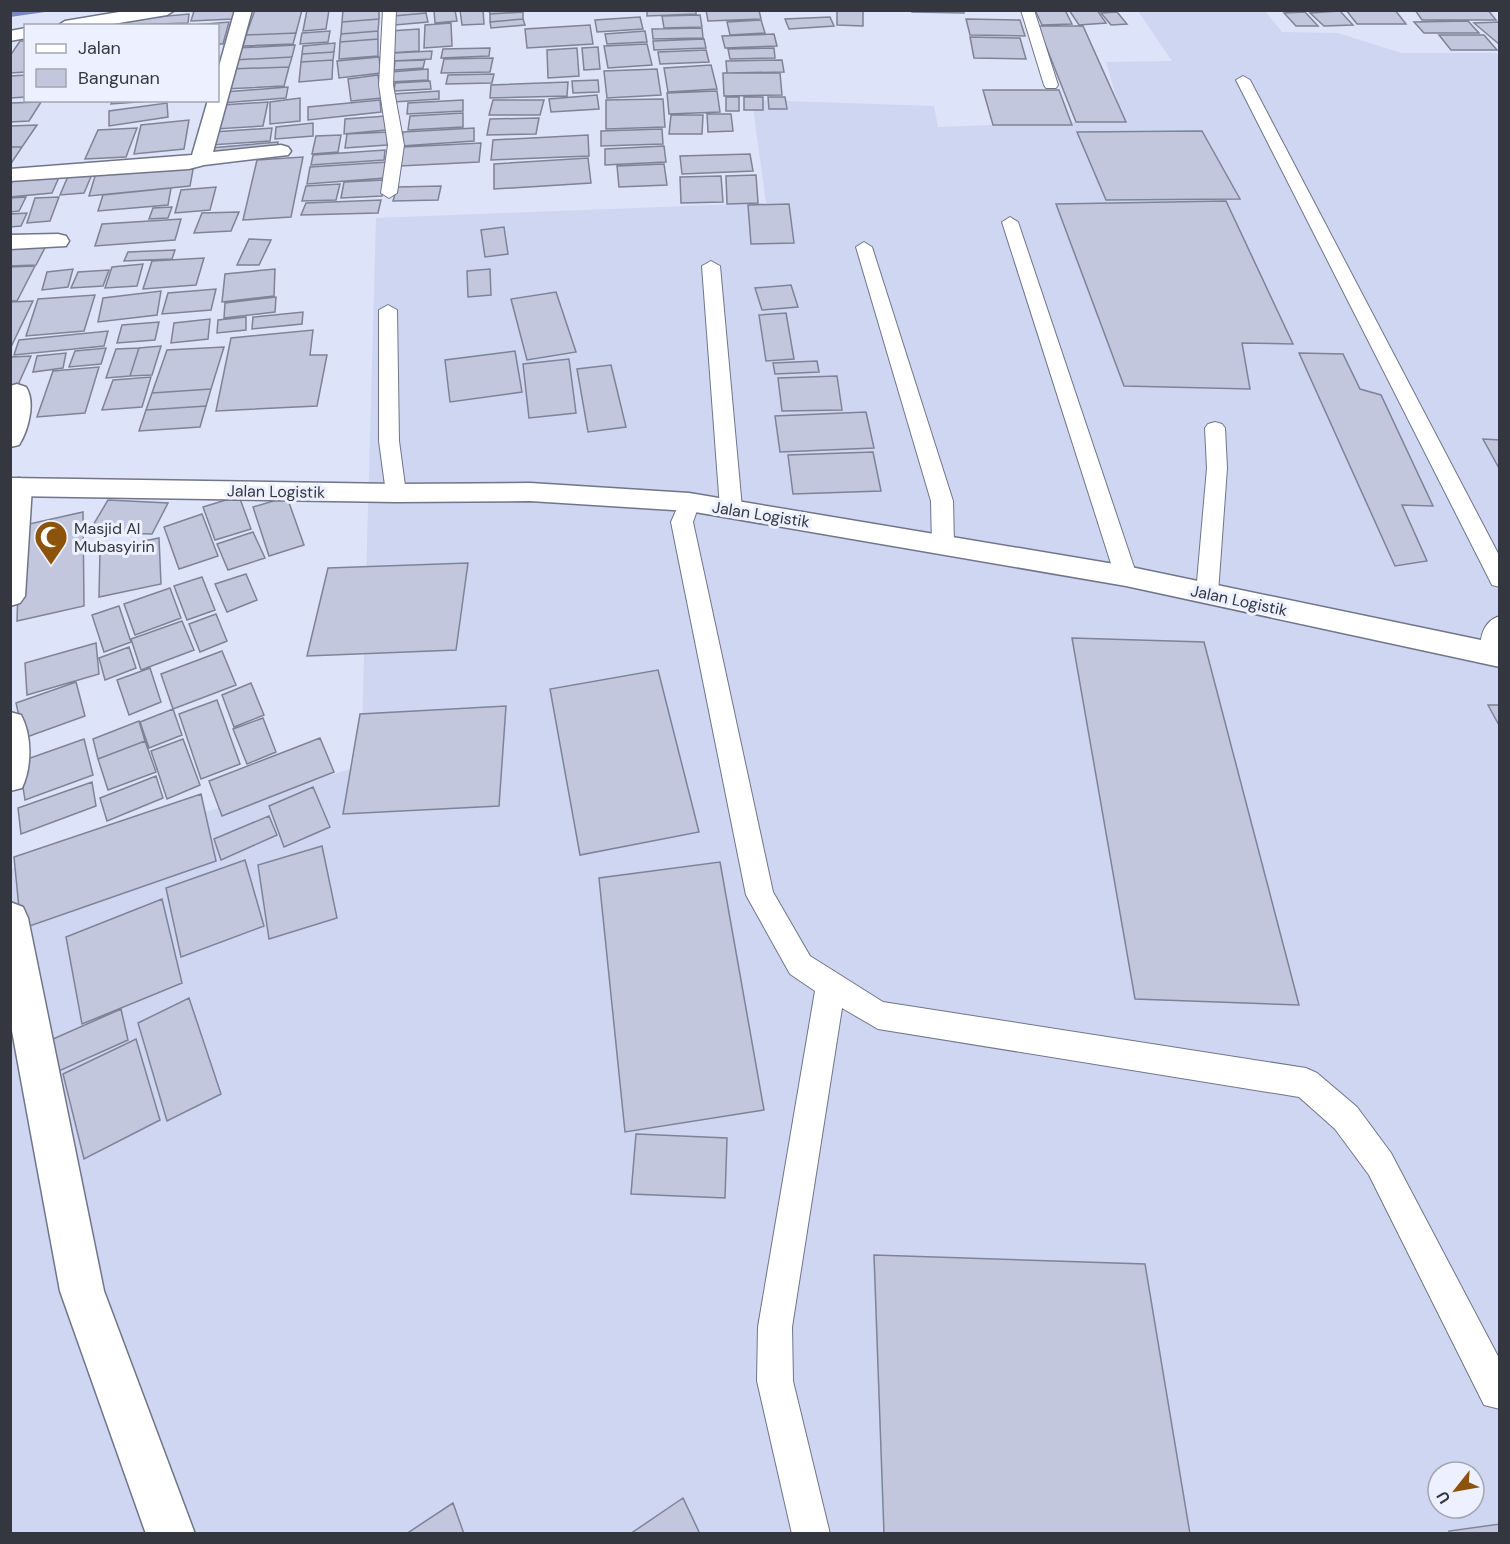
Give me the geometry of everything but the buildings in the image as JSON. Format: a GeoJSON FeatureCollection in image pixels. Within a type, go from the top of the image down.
{"type":"FeatureCollection","features":[{"type":"Feature","properties":{"kind":"street"},"geometry":{"type":"LineString","coordinates":[[77,24],[167,10]]}},
{"type":"Feature","properties":{"kind":"street"},"geometry":{"type":"LineString","coordinates":[[219,93],[244,10]]}},
{"type":"Feature","properties":{"kind":"street"},"geometry":{"type":"LineString","coordinates":[[199,160],[216,102]]}},
{"type":"Feature","properties":{"kind":"street"},"geometry":{"type":"LineString","coordinates":[[10,175],[281,152]]}},
{"type":"Feature","properties":{"kind":"street"},"geometry":{"type":"LineString","coordinates":[[10,242],[58,241]]}},
{"type":"Feature","properties":{"kind":"street"},"geometry":{"type":"LineString","coordinates":[[10,439],[16,425],[17,392]]}},
{"type":"Feature","properties":{"kind":"street"},"geometry":{"type":"LineString","coordinates":[[10,596],[15,487]]}},
{"type":"Feature","properties":{"kind":"street","name":"Jalan Logistik"},"geometry":{"type":"LineString","coordinates":[[15,487],[396,493],[530,492],[689,502],[1126,576],[1496,656]]}},
{"type":"Feature","properties":{"kind":"street"},"geometry":{"type":"LineString","coordinates":[[10,724],[13,755],[10,778]]}},
{"type":"Feature","properties":{"kind":"street"},"geometry":{"type":"LineString","coordinates":[[10,918],[82,1292],[171,1533]]}},
{"type":"Feature","properties":{"kind":"lane"},"geometry":{"type":"LineString","coordinates":[[389,193],[396,146],[386,85],[390,10]]}},
{"type":"Feature","properties":{"kind":"lane"},"geometry":{"type":"LineString","coordinates":[[1027,10],[1051,85]]}},
{"type":"Feature","properties":{"kind":"lane"},"geometry":{"type":"LineString","coordinates":[[1243,80],[1500,579]]}},
{"type":"Feature","properties":{"kind":"lane"},"geometry":{"type":"LineString","coordinates":[[1010,222],[1126,576]]}},
{"type":"Feature","properties":{"kind":"lane"},"geometry":{"type":"LineString","coordinates":[[864,248],[942,501],[943,544]]}},
{"type":"Feature","properties":{"kind":"lane"},"geometry":{"type":"LineString","coordinates":[[711,266],[731,508]]}},
{"type":"Feature","properties":{"kind":"lane"},"geometry":{"type":"LineString","coordinates":[[388,310],[389,441],[396,493]]}},
{"type":"Feature","properties":{"kind":"lane"},"geometry":{"type":"LineString","coordinates":[[1207,593],[1217,468],[1215,428]]}},
{"type":"Feature","properties":{"kind":"lane"},"geometry":{"type":"LineString","coordinates":[[689,502],[682,522],[760,894],[800,965],[878,1016],[1306,1083],[1346,1118],[1380,1164],[1497,1392]]}},
{"type":"Feature","properties":{"kind":"lane"},"geometry":{"type":"LineString","coordinates":[[1496,656],[1492,634],[1500,624]]}},
{"type":"Feature","properties":{"kind":"lane"},"geometry":{"type":"LineString","coordinates":[[811,1533],[775,1381],[775,1327],[831,985]]}},
{"type":"Feature","properties":{"kind":"shaded area"},"geometry":{"type":"Polygon","coordinates":[[[1138,11],[1265,11],[1282,32],[1338,33],[1401,53],[1496,53],[1499,56],[1499,1533],[11,1534],[11,869],[361,766],[376,218],[766,203],[752,100],[934,106],[938,127],[1123,120],[1106,62],[1172,61],[1138,11]]]}},
{"type":"Feature","properties":{"kind":"waterway"},"geometry":{"type":"LineString","coordinates":[[10,15],[55,10]]}},
{"type":"Feature","properties":{"kind":"place","name":"Masjid Al Mubasyirin"},"geometry":{"type":"Point","coordinates":[51,566]}}]}
